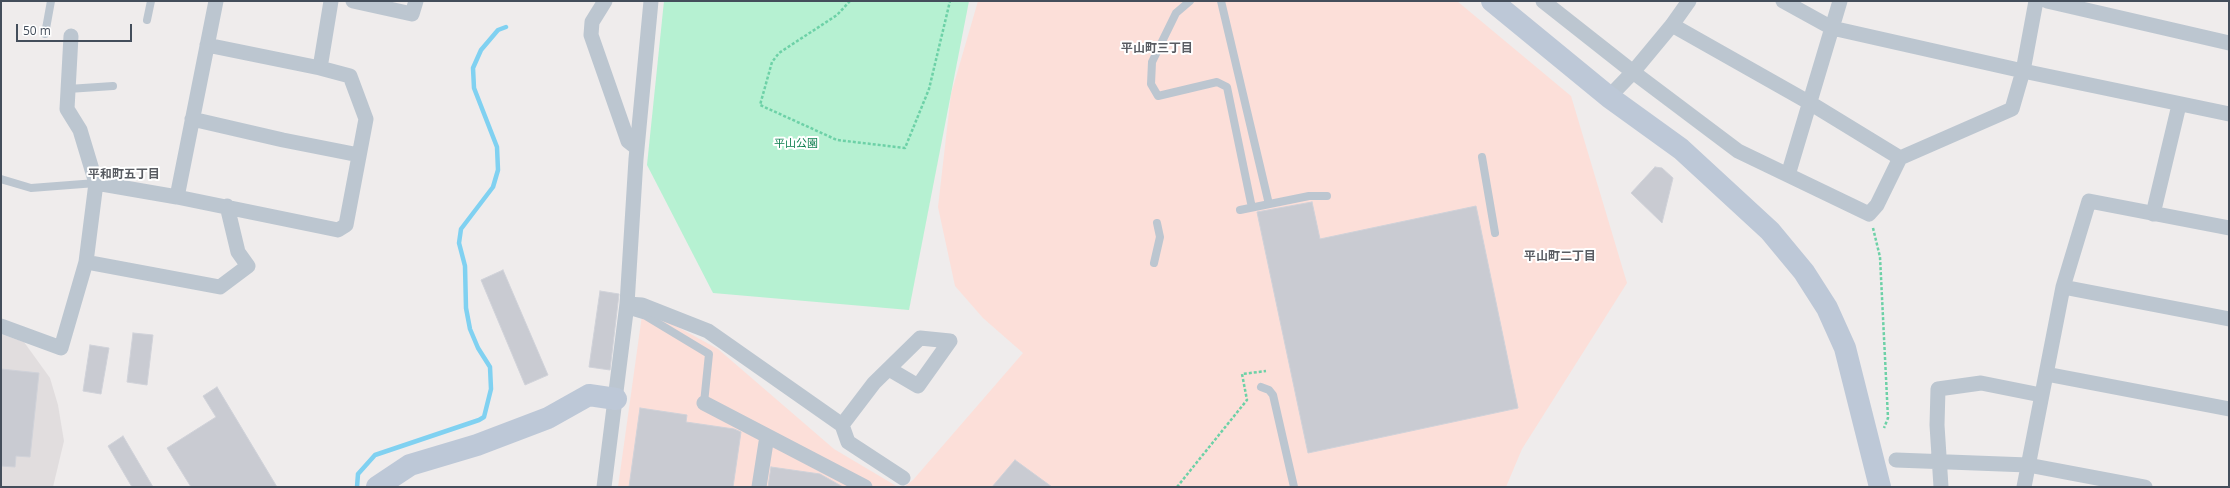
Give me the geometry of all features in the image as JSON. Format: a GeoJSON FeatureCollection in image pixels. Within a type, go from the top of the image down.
{"type":"FeatureCollection","features":[{"type":"Feature","properties":{"kind":"street"},"geometry":{"type":"LineString","coordinates":[[177,197],[216,1]]}},
{"type":"Feature","properties":{"kind":"street"},"geometry":{"type":"LineString","coordinates":[[320,68],[331,1]]}},
{"type":"Feature","properties":{"kind":"street"},"geometry":{"type":"LineString","coordinates":[[353,1],[412,14],[416,1]]}},
{"type":"Feature","properties":{"kind":"street"},"geometry":{"type":"LineString","coordinates":[[605,1],[592,22],[591,35],[628,141],[637,148]]}},
{"type":"Feature","properties":{"kind":"street"},"geometry":{"type":"LineString","coordinates":[[604,487],[616,399],[626,307],[637,148],[651,1]]}},
{"type":"Feature","properties":{"kind":"street"},"geometry":{"type":"LineString","coordinates":[[1492,1],[1609,98],[1681,149],[1770,231],[1804,272],[1827,308],[1845,348],[1880,487]]}},
{"type":"Feature","properties":{"kind":"street"},"geometry":{"type":"LineString","coordinates":[[1543,1],[1633,72],[1738,151],[1869,214],[1877,205],[1900,158],[2012,108],[2023,71],[2036,1]]}},
{"type":"Feature","properties":{"kind":"street"},"geometry":{"type":"LineString","coordinates":[[1609,98],[1672,25],[1689,1]]}},
{"type":"Feature","properties":{"kind":"street"},"geometry":{"type":"LineString","coordinates":[[1783,1],[1832,28],[2178,105],[2229,114]]}},
{"type":"Feature","properties":{"kind":"street"},"geometry":{"type":"LineString","coordinates":[[1788,175],[1840,1]]}},
{"type":"Feature","properties":{"kind":"street"},"geometry":{"type":"LineString","coordinates":[[2046,1],[2229,43]]}},
{"type":"Feature","properties":{"kind":"street"},"geometry":{"type":"LineString","coordinates":[[1672,25],[1810,103],[1900,158]]}},
{"type":"Feature","properties":{"kind":"street"},"geometry":{"type":"LineString","coordinates":[[1,326],[61,348],[86,262],[96,183],[80,130],[67,109],[72,36]]}},
{"type":"Feature","properties":{"kind":"street"},"geometry":{"type":"LineString","coordinates":[[96,183],[227,206],[338,230],[346,225],[366,119],[350,76],[320,68],[207,45]]}},
{"type":"Feature","properties":{"kind":"street"},"geometry":{"type":"LineString","coordinates":[[2153,214],[2178,105]]}},
{"type":"Feature","properties":{"kind":"street"},"geometry":{"type":"LineString","coordinates":[[192,119],[283,140],[359,154]]}},
{"type":"Feature","properties":{"kind":"street"},"geometry":{"type":"LineString","coordinates":[[2024,487],[2063,287],[2089,201],[2229,228]]}},
{"type":"Feature","properties":{"kind":"street"},"geometry":{"type":"LineString","coordinates":[[86,262],[220,287],[248,266],[238,252],[227,206]]}},
{"type":"Feature","properties":{"kind":"street"},"geometry":{"type":"LineString","coordinates":[[2063,287],[2229,319]]}},
{"type":"Feature","properties":{"kind":"street"},"geometry":{"type":"LineString","coordinates":[[626,307],[642,305],[708,331],[842,425],[848,442],[903,478]]}},
{"type":"Feature","properties":{"kind":"street"},"geometry":{"type":"LineString","coordinates":[[842,425],[874,383],[889,368]]}},
{"type":"Feature","properties":{"kind":"street"},"geometry":{"type":"LineString","coordinates":[[2046,374],[2229,409]]}},
{"type":"Feature","properties":{"kind":"street"},"geometry":{"type":"LineString","coordinates":[[1941,487],[1936,425],[1938,390],[1981,383],[2041,395]]}},
{"type":"Feature","properties":{"kind":"street"},"geometry":{"type":"LineString","coordinates":[[377,487],[410,465],[477,445],[548,418],[590,395],[616,399]]}},
{"type":"Feature","properties":{"kind":"street"},"geometry":{"type":"LineString","coordinates":[[704,403],[865,487]]}},
{"type":"Feature","properties":{"kind":"street"},"geometry":{"type":"LineString","coordinates":[[759,487],[767,436]]}},
{"type":"Feature","properties":{"kind":"street"},"geometry":{"type":"LineString","coordinates":[[1896,460],[2028,465],[2145,487]]}},
{"type":"Feature","properties":{"kind":"lane"},"geometry":{"type":"LineString","coordinates":[[45,34],[51,1]]}},
{"type":"Feature","properties":{"kind":"lane"},"geometry":{"type":"LineString","coordinates":[[147,20],[150,1]]}},
{"type":"Feature","properties":{"kind":"lane"},"geometry":{"type":"LineString","coordinates":[[1190,1],[1176,12],[1152,62],[1151,84],[1158,96],[1217,82],[1227,87],[1251,203]]}},
{"type":"Feature","properties":{"kind":"lane"},"geometry":{"type":"LineString","coordinates":[[1221,1],[1268,200]]}},
{"type":"Feature","properties":{"kind":"lane"},"geometry":{"type":"LineString","coordinates":[[68,89],[113,86]]}},
{"type":"Feature","properties":{"kind":"lane"},"geometry":{"type":"LineString","coordinates":[[1482,157],[1495,233]]}},
{"type":"Feature","properties":{"kind":"lane"},"geometry":{"type":"LineString","coordinates":[[1,179],[31,188],[96,183]]}},
{"type":"Feature","properties":{"kind":"lane"},"geometry":{"type":"LineString","coordinates":[[1240,210],[1309,196],[1327,196]]}},
{"type":"Feature","properties":{"kind":"lane"},"geometry":{"type":"LineString","coordinates":[[1154,263],[1160,237],[1157,224]]}},
{"type":"Feature","properties":{"kind":"lane"},"geometry":{"type":"LineString","coordinates":[[626,307],[646,316],[709,354],[704,403]]}},
{"type":"Feature","properties":{"kind":"lane"},"geometry":{"type":"LineString","coordinates":[[1261,387],[1269,390],[1273,394],[1294,487]]}},
{"type":"Feature","properties":{"kind":"path"},"geometry":{"type":"LineString","coordinates":[[850,1],[837,15],[779,53],[772,62],[760,105],[837,140],[905,148],[929,89],[950,1]]}},
{"type":"Feature","properties":{"kind":"path"},"geometry":{"type":"LineString","coordinates":[[1869,214],[1880,257],[1888,418],[1884,429]]}},
{"type":"Feature","properties":{"kind":"path"},"geometry":{"type":"LineString","coordinates":[[1177,487],[1247,400],[1242,374],[1266,371]]}},
{"type":"Feature","properties":{"kind":"shaded area"},"geometry":{"type":"Polygon","coordinates":[[[978,1],[1457,1],[1571,96],[1627,283],[1522,449],[1506,487],[904,487],[913,480],[1023,353],[983,318],[955,286],[938,207],[951,94],[978,1]]]}},
{"type":"Feature","properties":{"kind":"shaded area"},"geometry":{"type":"Polygon","coordinates":[[[643,308],[718,349],[834,449],[898,487],[618,487],[643,308]]]}},
{"type":"Feature","properties":{"kind":"shaded area"},"geometry":{"type":"Polygon","coordinates":[[[1,334],[24,342],[50,378],[58,405],[64,441],[53,487],[1,487],[1,334]]]}},
{"type":"Feature","properties":{"kind":"green space","name":"平山公園"},"geometry":{"type":"Polygon","coordinates":[[[664,1],[969,1],[909,310],[713,293],[647,165],[664,1]]]}},
{"type":"Feature","properties":{"kind":"building"},"geometry":{"type":"Polygon","coordinates":[[[1655,167],[1662,168],[1673,178],[1662,223],[1631,193],[1655,167]]]}},
{"type":"Feature","properties":{"kind":"building"},"geometry":{"type":"Polygon","coordinates":[[[1312,202],[1320,239],[1476,206],[1518,408],[1308,453],[1257,212],[1312,202]]]}},
{"type":"Feature","properties":{"kind":"building"},"geometry":{"type":"Polygon","coordinates":[[[503,270],[548,375],[525,385],[481,280],[503,270]]]}},
{"type":"Feature","properties":{"kind":"building"},"geometry":{"type":"Polygon","coordinates":[[[600,291],[619,294],[610,370],[589,367],[600,291]]]}},
{"type":"Feature","properties":{"kind":"building"},"geometry":{"type":"Polygon","coordinates":[[[133,333],[153,335],[147,385],[127,382],[133,333]]]}},
{"type":"Feature","properties":{"kind":"building"},"geometry":{"type":"Polygon","coordinates":[[[90,345],[109,348],[101,394],[83,391],[90,345]]]}},
{"type":"Feature","properties":{"kind":"building"},"geometry":{"type":"Polygon","coordinates":[[[1,369],[39,373],[30,457],[16,456],[15,467],[1,466],[1,369]]]}},
{"type":"Feature","properties":{"kind":"building"},"geometry":{"type":"Polygon","coordinates":[[[217,387],[277,487],[191,487],[167,448],[216,417],[203,396],[217,387]]]}},
{"type":"Feature","properties":{"kind":"building"},"geometry":{"type":"Polygon","coordinates":[[[640,408],[687,415],[686,422],[734,429],[741,432],[733,487],[629,487],[640,408]]]}},
{"type":"Feature","properties":{"kind":"building"},"geometry":{"type":"Polygon","coordinates":[[[123,436],[153,487],[132,487],[108,446],[123,436]]]}},
{"type":"Feature","properties":{"kind":"building"},"geometry":{"type":"Polygon","coordinates":[[[1015,460],[1052,487],[992,487],[1015,460]]]}},
{"type":"Feature","properties":{"kind":"building"},"geometry":{"type":"Polygon","coordinates":[[[771,467],[820,474],[843,487],[768,487],[771,467]]]}},
{"type":"Feature","properties":{"kind":"waterway"},"geometry":{"type":"LineString","coordinates":[[357,487],[358,474],[375,455],[484,417],[491,389],[490,367],[478,348],[470,329],[466,308],[465,266],[459,243],[461,229],[493,187],[498,170],[497,147],[474,88],[473,68],[481,50],[498,30],[506,27]]}},
{"type":"Feature","properties":{"kind":"district","name":"平山町三丁目"},"geometry":{"type":"Point","coordinates":[1157,49]}},
{"type":"Feature","properties":{"kind":"district","name":"平和町五丁目"},"geometry":{"type":"Point","coordinates":[124,175]}},
{"type":"Feature","properties":{"kind":"district","name":"平山町二丁目"},"geometry":{"type":"Point","coordinates":[1560,257]}}]}
